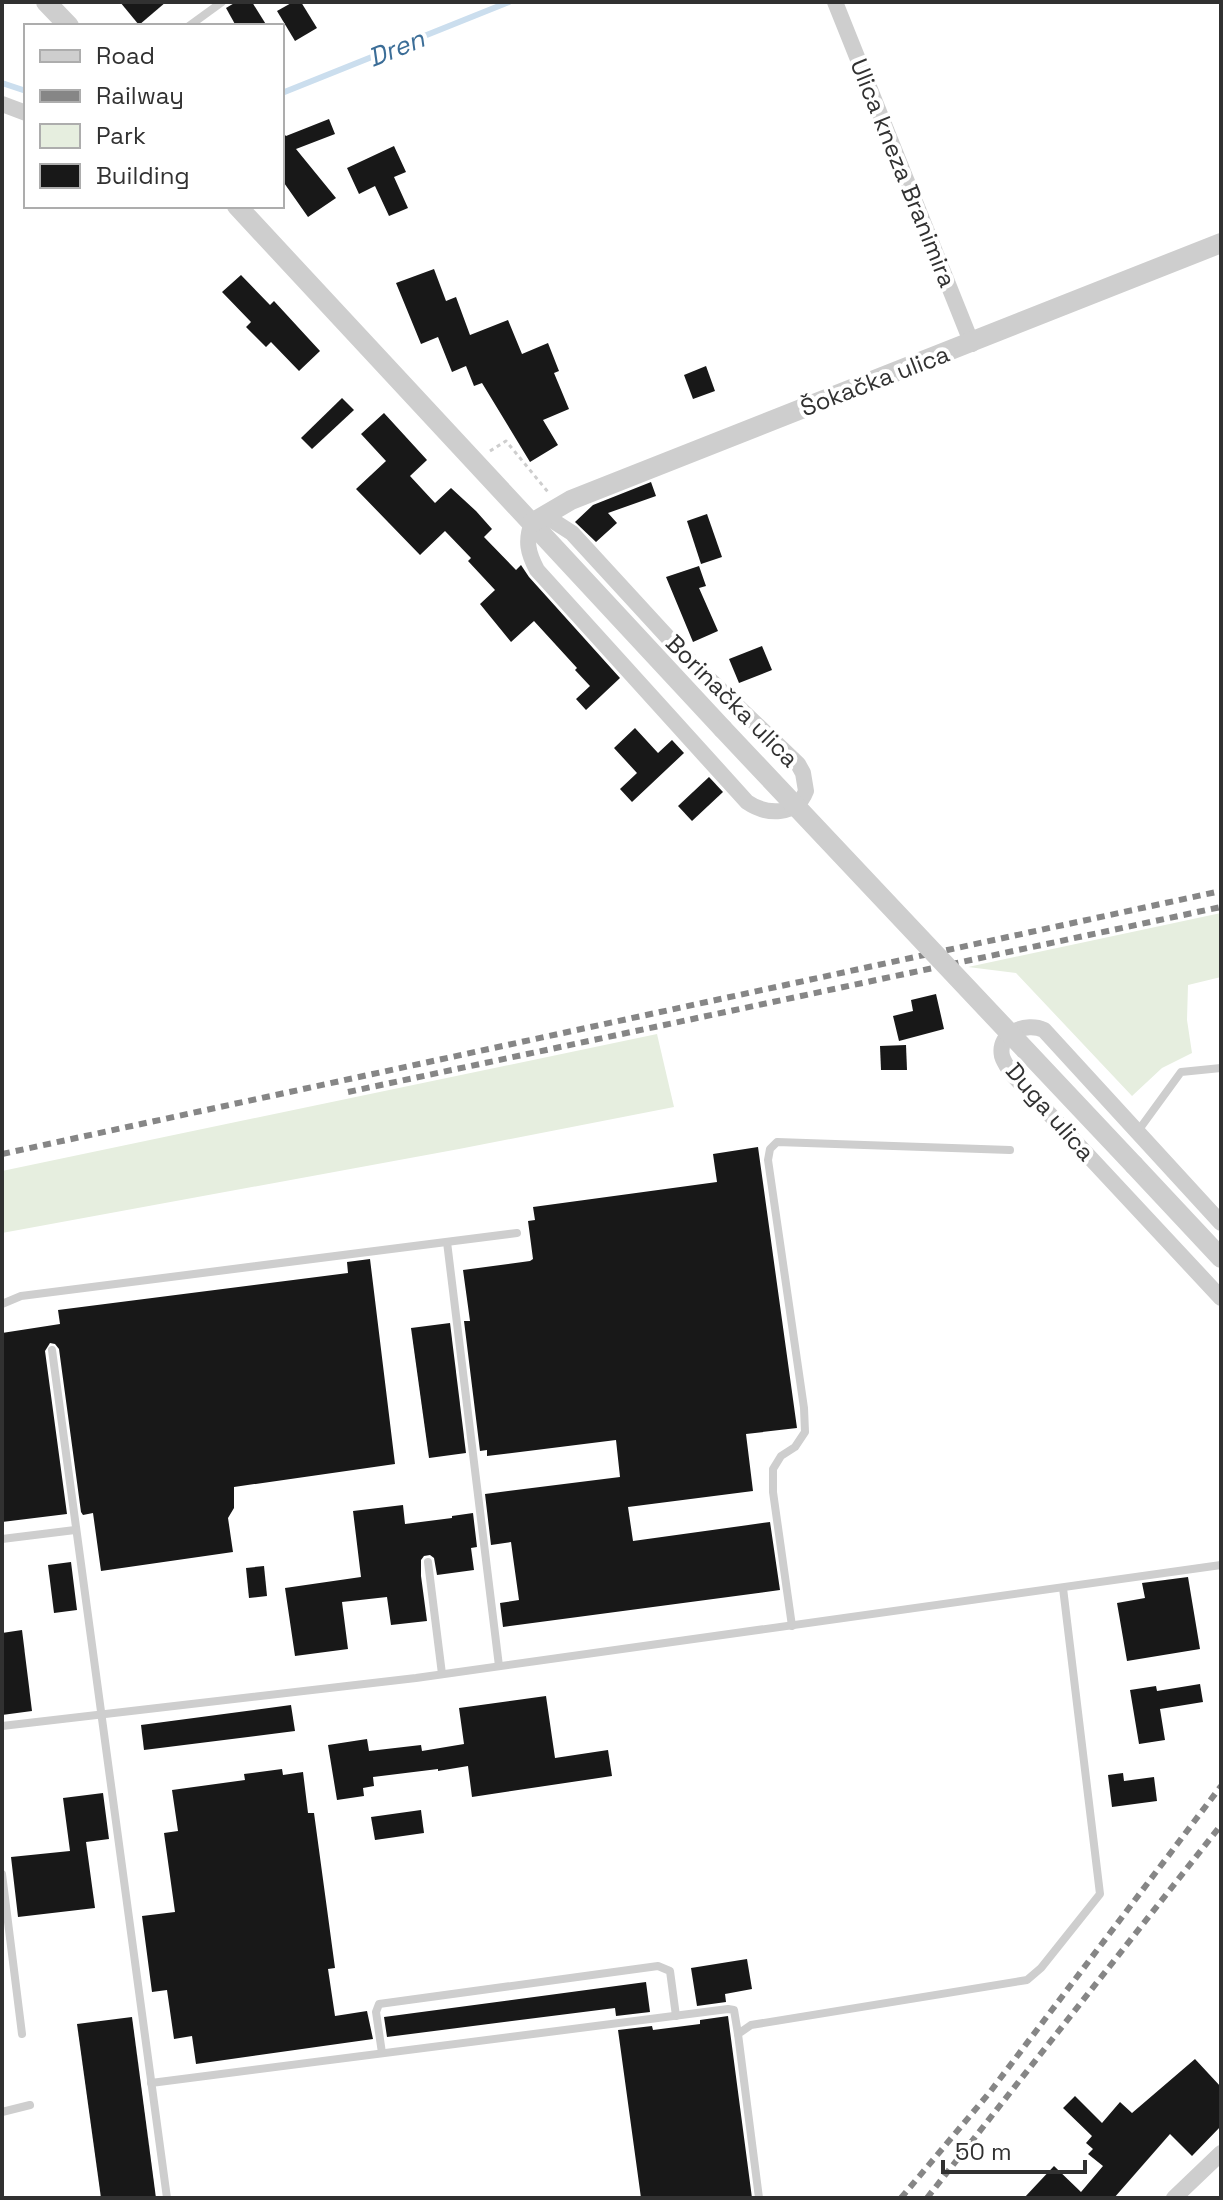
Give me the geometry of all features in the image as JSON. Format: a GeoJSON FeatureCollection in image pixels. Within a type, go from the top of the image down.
{"type":"FeatureCollection","features":[{"type":"Feature","properties":{"kind":"street"},"geometry":{"type":"LineString","coordinates":[[46,2],[67,24]]}},
{"type":"Feature","properties":{"kind":"street","name":"Ulica kneza Branimira"},"geometry":{"type":"LineString","coordinates":[[835,2],[972,344]]}},
{"type":"Feature","properties":{"kind":"street"},"geometry":{"type":"LineString","coordinates":[[2,104],[24,112]]}},
{"type":"Feature","properties":{"kind":"street","name":"Borinačka ulica"},"geometry":{"type":"LineString","coordinates":[[239,208],[538,519],[723,729],[1221,1258]]}},
{"type":"Feature","properties":{"kind":"street","name":"Šokačka ulica"},"geometry":{"type":"LineString","coordinates":[[538,519],[571,500],[1221,243]]}},
{"type":"Feature","properties":{"kind":"street","name":"Borinačka ulica"},"geometry":{"type":"LineString","coordinates":[[538,519],[572,533],[684,655],[798,764],[806,791],[797,804],[788,810],[767,812],[747,802],[537,570],[528,549],[528,535],[538,519]]}},
{"type":"Feature","properties":{"kind":"street","name":"Duga ulica"},"geometry":{"type":"LineString","coordinates":[[1221,1223],[1044,1030],[1035,1025],[1024,1027],[1008,1037],[1002,1046],[1002,1055],[1012,1074],[1221,1298]]}},
{"type":"Feature","properties":{"kind":"street"},"geometry":{"type":"LineString","coordinates":[[1174,2198],[1221,2153]]}},
{"type":"Feature","properties":{"kind":"lane"},"geometry":{"type":"LineString","coordinates":[[192,24],[222,2]]}},
{"type":"Feature","properties":{"kind":"lane"},"geometry":{"type":"LineString","coordinates":[[1138,1131],[1181,1072],[1221,1068]]}},
{"type":"Feature","properties":{"kind":"lane"},"geometry":{"type":"LineString","coordinates":[[792,1626],[773,1492],[773,1469],[781,1456],[795,1447],[805,1432],[804,1408],[768,1160],[770,1149],[777,1142],[1010,1150]]}},
{"type":"Feature","properties":{"kind":"lane"},"geometry":{"type":"LineString","coordinates":[[2,1304],[21,1296],[517,1233]]}},
{"type":"Feature","properties":{"kind":"lane"},"geometry":{"type":"LineString","coordinates":[[447,1242],[499,1666]]}},
{"type":"Feature","properties":{"kind":"lane"},"geometry":{"type":"LineString","coordinates":[[52,1350],[167,2198]]}},
{"type":"Feature","properties":{"kind":"lane"},"geometry":{"type":"LineString","coordinates":[[2,1539],[75,1530]]}},
{"type":"Feature","properties":{"kind":"lane"},"geometry":{"type":"LineString","coordinates":[[428,1562],[442,1674]]}},
{"type":"Feature","properties":{"kind":"lane"},"geometry":{"type":"LineString","coordinates":[[2,1726],[442,1674],[1221,1565]]}},
{"type":"Feature","properties":{"kind":"lane"},"geometry":{"type":"LineString","coordinates":[[738,2034],[751,2025],[1027,1980],[1041,1968],[1095,1903],[1100,1894],[1100,1878],[1063,1588]]}},
{"type":"Feature","properties":{"kind":"lane"},"geometry":{"type":"LineString","coordinates":[[2,1874],[6,1948],[22,2034]]}},
{"type":"Feature","properties":{"kind":"lane"},"geometry":{"type":"LineString","coordinates":[[382,2053],[376,2012],[379,2004],[658,1966],[670,1971],[676,2016]]}},
{"type":"Feature","properties":{"kind":"lane"},"geometry":{"type":"LineString","coordinates":[[151,2083],[734,2010],[759,2198]]}},
{"type":"Feature","properties":{"kind":"lane"},"geometry":{"type":"LineString","coordinates":[[2,2112],[30,2105]]}},
{"type":"Feature","properties":{"kind":"green space"},"geometry":{"type":"Polygon","coordinates":[[[1221,913],[1221,977],[1188,985],[1187,1020],[1192,1053],[1162,1068],[1132,1096],[1016,973],[968,967],[1221,913]]]}},
{"type":"Feature","properties":{"kind":"green space"},"geometry":{"type":"Polygon","coordinates":[[[657,1034],[674,1107],[2,1233],[2,1171],[657,1034]]]}},
{"type":"Feature","properties":{"kind":"building"},"geometry":{"type":"Polygon","coordinates":[[[120,2],[166,2],[140,24],[120,2]]]}},
{"type":"Feature","properties":{"kind":"building"},"geometry":{"type":"Polygon","coordinates":[[[236,2],[252,2],[266,24],[235,24],[226,8],[236,2]]]}},
{"type":"Feature","properties":{"kind":"building"},"geometry":{"type":"Polygon","coordinates":[[[293,2],[301,2],[317,28],[295,41],[277,11],[293,2]]]}},
{"type":"Feature","properties":{"kind":"building"},"geometry":{"type":"Polygon","coordinates":[[[329,119],[335,134],[296,149],[336,198],[308,217],[284,183],[284,134],[286,136],[329,119]]]}},
{"type":"Feature","properties":{"kind":"building"},"geometry":{"type":"Polygon","coordinates":[[[394,146],[406,172],[394,177],[408,208],[389,216],[375,186],[359,194],[347,168],[394,146]]]}},
{"type":"Feature","properties":{"kind":"building"},"geometry":{"type":"Polygon","coordinates":[[[434,269],[446,301],[456,297],[470,335],[508,320],[522,354],[548,343],[559,371],[554,373],[569,409],[543,420],[558,445],[530,462],[482,383],[474,386],[466,366],[452,372],[438,337],[421,344],[396,283],[434,269]]]}},
{"type":"Feature","properties":{"kind":"building"},"geometry":{"type":"Polygon","coordinates":[[[241,275],[270,305],[274,301],[320,351],[299,371],[271,342],[266,347],[246,327],[251,322],[222,292],[241,275]]]}},
{"type":"Feature","properties":{"kind":"building"},"geometry":{"type":"Polygon","coordinates":[[[706,366],[715,391],[693,399],[684,375],[706,366]]]}},
{"type":"Feature","properties":{"kind":"building"},"geometry":{"type":"Polygon","coordinates":[[[342,398],[354,410],[312,449],[301,438],[342,398]]]}},
{"type":"Feature","properties":{"kind":"building"},"geometry":{"type":"Polygon","coordinates":[[[384,413],[427,460],[410,476],[435,503],[451,488],[476,511],[492,529],[484,537],[516,570],[521,565],[620,678],[586,710],[576,699],[590,686],[575,670],[577,668],[534,621],[511,642],[480,604],[495,590],[445,531],[420,555],[356,489],[386,461],[361,434],[384,413]]]}},
{"type":"Feature","properties":{"kind":"building"},"geometry":{"type":"Polygon","coordinates":[[[651,482],[656,496],[608,513],[617,523],[596,542],[575,522],[593,505],[651,482]]]}},
{"type":"Feature","properties":{"kind":"building"},"geometry":{"type":"Polygon","coordinates":[[[707,514],[722,557],[701,564],[687,521],[707,514]]]}},
{"type":"Feature","properties":{"kind":"building"},"geometry":{"type":"Polygon","coordinates":[[[699,566],[706,586],[699,588],[718,631],[693,642],[666,577],[699,566]]]}},
{"type":"Feature","properties":{"kind":"building"},"geometry":{"type":"Polygon","coordinates":[[[762,646],[772,670],[739,683],[729,659],[762,646]]]}},
{"type":"Feature","properties":{"kind":"building"},"geometry":{"type":"Polygon","coordinates":[[[635,728],[658,753],[672,740],[684,753],[632,802],[620,789],[637,773],[614,748],[635,728]]]}},
{"type":"Feature","properties":{"kind":"building"},"geometry":{"type":"Polygon","coordinates":[[[709,777],[723,792],[692,821],[678,806],[709,777]]]}},
{"type":"Feature","properties":{"kind":"building"},"geometry":{"type":"Polygon","coordinates":[[[936,994],[944,1029],[899,1041],[893,1016],[913,1011],[911,1000],[936,994]]]}},
{"type":"Feature","properties":{"kind":"building"},"geometry":{"type":"Polygon","coordinates":[[[906,1045],[907,1070],[881,1070],[880,1046],[906,1045]]]}},
{"type":"Feature","properties":{"kind":"building"},"geometry":{"type":"Polygon","coordinates":[[[758,1147],[797,1428],[746,1434],[753,1491],[628,1507],[633,1541],[770,1522],[780,1590],[503,1627],[500,1603],[519,1600],[511,1542],[491,1545],[485,1494],[620,1477],[616,1440],[487,1456],[487,1450],[480,1451],[464,1321],[470,1321],[463,1270],[533,1259],[528,1221],[535,1220],[533,1207],[717,1182],[713,1154],[758,1147]]]}},
{"type":"Feature","properties":{"kind":"building"},"geometry":{"type":"Polygon","coordinates":[[[370,1259],[395,1464],[234,1487],[234,1508],[228,1518],[233,1552],[101,1571],[93,1513],[83,1515],[81,1512],[59,1349],[50,1343],[45,1351],[67,1514],[2,1522],[2,1333],[60,1324],[58,1310],[348,1273],[347,1262],[370,1259]]]}},
{"type":"Feature","properties":{"kind":"building"},"geometry":{"type":"Polygon","coordinates":[[[450,1323],[466,1453],[429,1458],[411,1328],[450,1323]]]}},
{"type":"Feature","properties":{"kind":"building"},"geometry":{"type":"Polygon","coordinates":[[[403,1505],[405,1524],[473,1513],[477,1547],[471,1548],[474,1570],[437,1575],[434,1558],[424,1556],[421,1576],[427,1621],[391,1625],[387,1597],[342,1602],[348,1649],[295,1656],[285,1588],[361,1577],[353,1511],[403,1505]]]}},
{"type":"Feature","properties":{"kind":"building"},"geometry":{"type":"Polygon","coordinates":[[[71,1562],[77,1610],[54,1613],[48,1565],[71,1562]]]}},
{"type":"Feature","properties":{"kind":"building"},"geometry":{"type":"Polygon","coordinates":[[[264,1566],[267,1596],[249,1598],[246,1568],[264,1566]]]}},
{"type":"Feature","properties":{"kind":"building"},"geometry":{"type":"Polygon","coordinates":[[[1188,1577],[1200,1649],[1127,1661],[1117,1603],[1145,1598],[1142,1583],[1188,1577]]]}},
{"type":"Feature","properties":{"kind":"building"},"geometry":{"type":"Polygon","coordinates":[[[22,1630],[32,1711],[2,1715],[2,1633],[22,1630]]]}},
{"type":"Feature","properties":{"kind":"building"},"geometry":{"type":"Polygon","coordinates":[[[1200,1684],[1203,1702],[1160,1709],[1165,1740],[1139,1744],[1130,1690],[1156,1686],[1157,1691],[1200,1684]]]}},
{"type":"Feature","properties":{"kind":"building"},"geometry":{"type":"Polygon","coordinates":[[[546,1696],[555,1758],[608,1750],[612,1776],[472,1797],[468,1766],[373,1777],[374,1786],[363,1788],[364,1796],[337,1800],[328,1745],[367,1739],[369,1751],[421,1745],[422,1751],[464,1744],[459,1708],[546,1696]]]}},
{"type":"Feature","properties":{"kind":"building"},"geometry":{"type":"Polygon","coordinates":[[[291,1705],[295,1731],[144,1750],[141,1725],[291,1705]]]}},
{"type":"Feature","properties":{"kind":"building"},"geometry":{"type":"Polygon","coordinates":[[[282,1769],[283,1775],[303,1772],[308,1813],[314,1813],[335,1968],[328,1969],[335,2016],[367,2011],[373,2039],[196,2064],[192,2036],[174,2039],[167,1990],[152,1992],[142,1916],[175,1912],[164,1833],[178,1831],[172,1790],[245,1780],[244,1774],[282,1769]]]}},
{"type":"Feature","properties":{"kind":"building"},"geometry":{"type":"Polygon","coordinates":[[[1123,1773],[1124,1781],[1154,1777],[1157,1801],[1112,1807],[1108,1775],[1123,1773]]]}},
{"type":"Feature","properties":{"kind":"building"},"geometry":{"type":"Polygon","coordinates":[[[103,1793],[109,1839],[86,1842],[95,1908],[18,1917],[11,1857],[70,1851],[63,1798],[103,1793]]]}},
{"type":"Feature","properties":{"kind":"building"},"geometry":{"type":"Polygon","coordinates":[[[421,1810],[424,1833],[375,1840],[371,1817],[421,1810]]]}},
{"type":"Feature","properties":{"kind":"building"},"geometry":{"type":"Polygon","coordinates":[[[747,1959],[752,1989],[725,1994],[726,2002],[697,2006],[691,1968],[747,1959]]]}},
{"type":"Feature","properties":{"kind":"building"},"geometry":{"type":"Polygon","coordinates":[[[646,1982],[650,2012],[616,2016],[615,2008],[387,2037],[384,2017],[646,1982]]]}},
{"type":"Feature","properties":{"kind":"building"},"geometry":{"type":"Polygon","coordinates":[[[728,2016],[752,2198],[641,2198],[618,2030],[652,2026],[653,2030],[700,2024],[700,2020],[728,2016]]]}},
{"type":"Feature","properties":{"kind":"building"},"geometry":{"type":"Polygon","coordinates":[[[132,2017],[156,2198],[101,2198],[77,2024],[132,2017]]]}},
{"type":"Feature","properties":{"kind":"building"},"geometry":{"type":"Polygon","coordinates":[[[1195,2059],[1221,2087],[1221,2126],[1192,2156],[1170,2134],[1114,2198],[1024,2198],[1054,2166],[1081,2192],[1103,2166],[1088,2154],[1093,2149],[1086,2143],[1092,2136],[1063,2108],[1075,2096],[1102,2123],[1120,2102],[1132,2113],[1195,2059]]]}},
{"type":"Feature","properties":{"kind":"waterway","name":"Dren"},"geometry":{"type":"LineString","coordinates":[[284,92],[509,2]]}},
{"type":"Feature","properties":{"kind":"waterway","name":"Dren"},"geometry":{"type":"LineString","coordinates":[[2,83],[24,90]]}},
{"type":"Feature","properties":{"kind":"railway"},"geometry":{"type":"LineString","coordinates":[[2,1154],[1221,891]]}},
{"type":"Feature","properties":{"kind":"railway"},"geometry":{"type":"LineString","coordinates":[[348,1092],[1221,907]]}},
{"type":"Feature","properties":{"kind":"railway"},"geometry":{"type":"LineString","coordinates":[[901,2198],[990,2092],[1221,1786]]}},
{"type":"Feature","properties":{"kind":"railway"},"geometry":{"type":"LineString","coordinates":[[927,2198],[1221,1825]]}}]}
